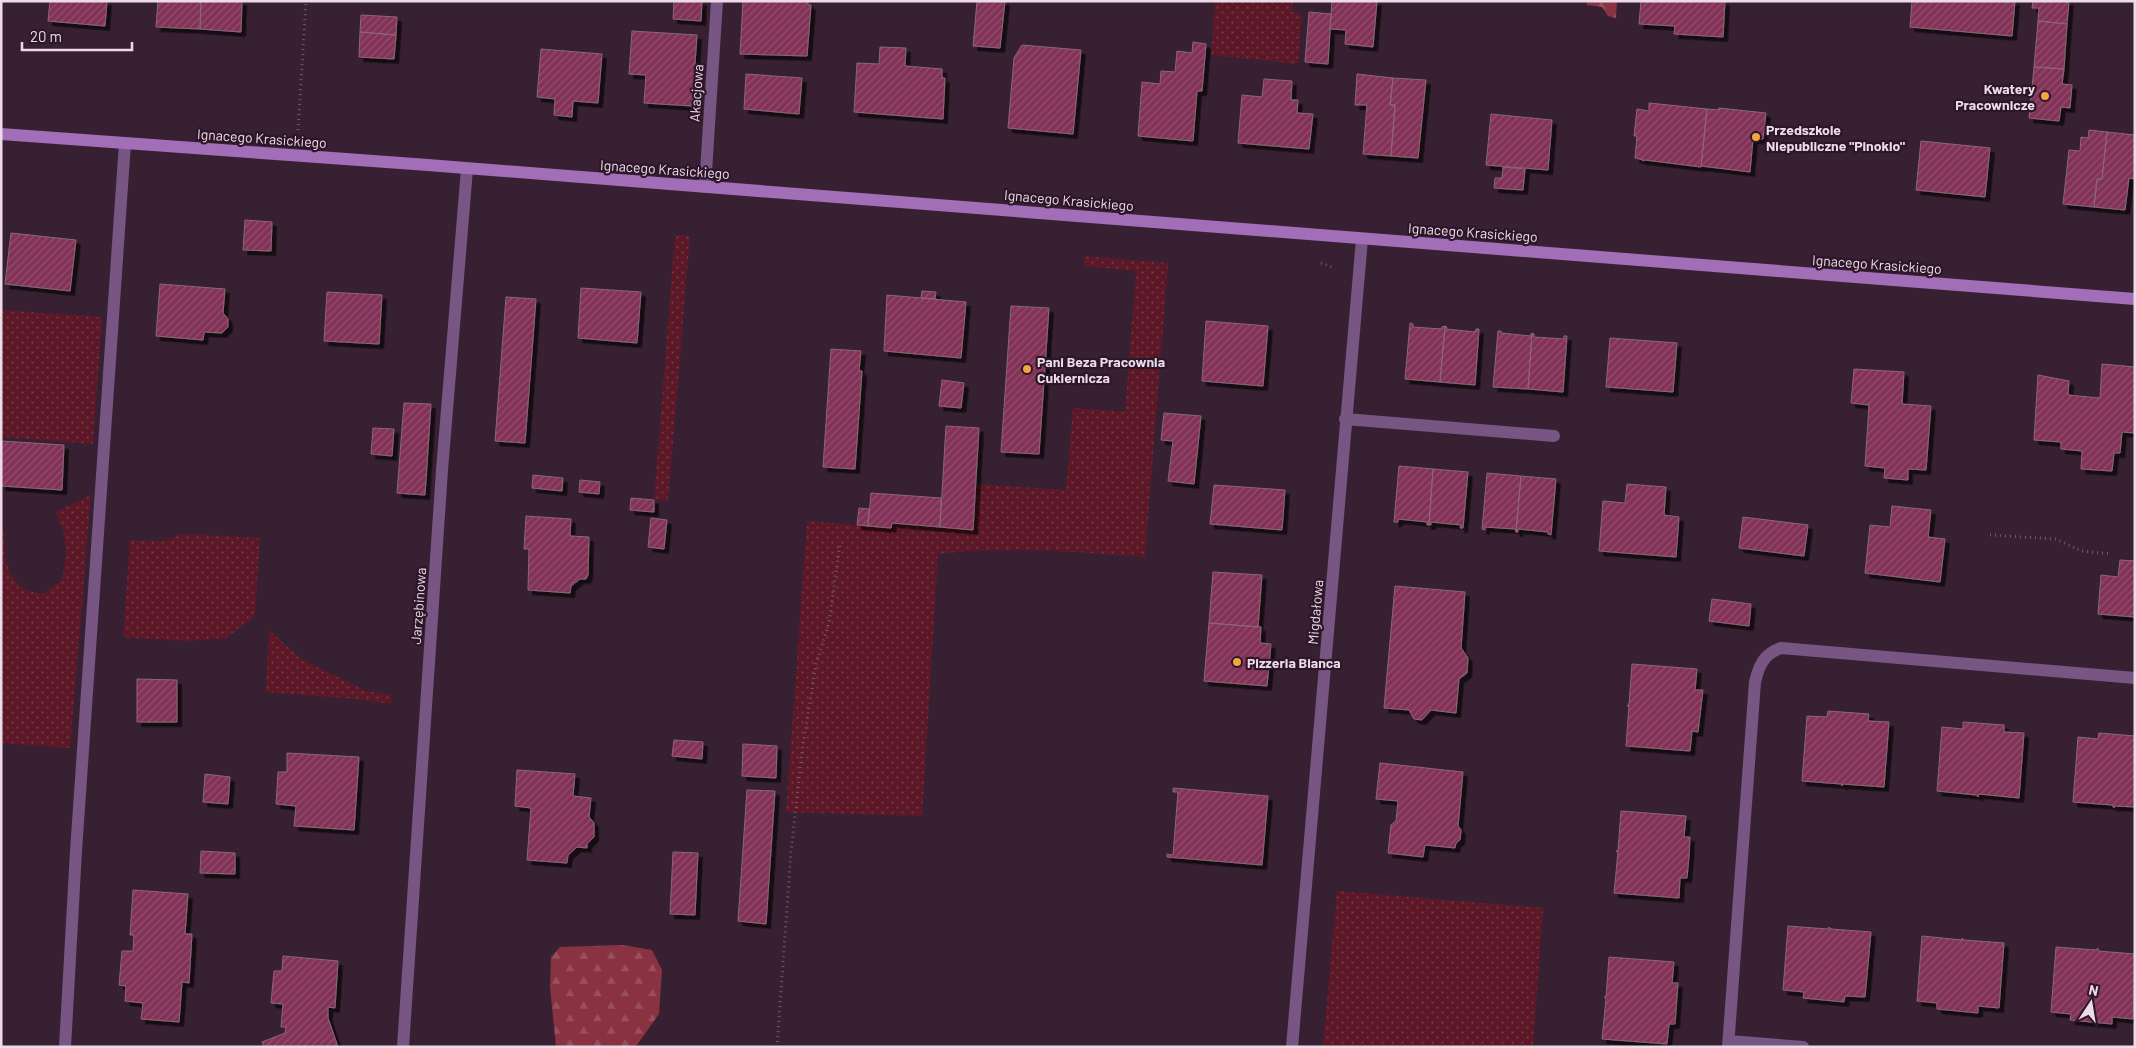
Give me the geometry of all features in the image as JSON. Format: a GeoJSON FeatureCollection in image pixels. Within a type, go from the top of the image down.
{"type":"FeatureCollection","features":[{"type":"Feature","properties":{"kind":"street","name":"Akacjowa"},"geometry":{"type":"LineString","coordinates":[[705,187],[717,1]]}},
{"type":"Feature","properties":{"kind":"street","name":"Ignacego Krasickiego"},"geometry":{"type":"LineString","coordinates":[[1,134],[2135,299]]}},
{"type":"Feature","properties":{"kind":"street"},"geometry":{"type":"LineString","coordinates":[[65,1047],[79,804],[125,143]]}},
{"type":"Feature","properties":{"kind":"street","name":"Jarzębinowa"},"geometry":{"type":"LineString","coordinates":[[403,1047],[442,470],[467,169]]}},
{"type":"Feature","properties":{"kind":"street","name":"Migdałowa"},"geometry":{"type":"LineString","coordinates":[[1292,1047],[1362,239]]}},
{"type":"Feature","properties":{"kind":"street"},"geometry":{"type":"LineString","coordinates":[[1346,419],[1554,436]]}},
{"type":"Feature","properties":{"kind":"street"},"geometry":{"type":"LineString","coordinates":[[1804,1047],[1729,1044],[1755,682],[1758,668],[1765,657],[1782,648],[2135,678]]}},
{"type":"Feature","properties":{"kind":"path"},"geometry":{"type":"LineString","coordinates":[[298,121],[306,1]]}},
{"type":"Feature","properties":{"kind":"path"},"geometry":{"type":"LineString","coordinates":[[1990,535],[2056,539],[2081,552],[2112,554]]}},
{"type":"Feature","properties":{"kind":"path"},"geometry":{"type":"LineString","coordinates":[[777,1047],[791,852],[802,752],[816,664],[829,623],[840,543]]}},
{"type":"Feature","properties":{"kind":"shaded area"},"geometry":{"type":"Polygon","coordinates":[[[1215,1],[1293,1],[1292,12],[1302,13],[1298,64],[1211,55],[1215,1]]]}},
{"type":"Feature","properties":{"kind":"shaded area"},"geometry":{"type":"Polygon","coordinates":[[[675,235],[690,236],[668,501],[654,500],[675,235]]]}},
{"type":"Feature","properties":{"kind":"shaded area"},"geometry":{"type":"Polygon","coordinates":[[[1084,256],[1168,263],[1145,557],[1016,550],[938,554],[922,816],[786,812],[807,521],[891,528],[892,523],[973,529],[976,484],[1066,490],[1073,408],[1125,412],[1136,271],[1084,266],[1084,256]]]}},
{"type":"Feature","properties":{"kind":"shaded area"},"geometry":{"type":"Polygon","coordinates":[[[1,310],[102,317],[93,444],[1,437],[1,310]]]}},
{"type":"Feature","properties":{"kind":"shaded area"},"geometry":{"type":"Polygon","coordinates":[[[91,495],[70,748],[1,743],[1,532],[5,533],[7,565],[14,579],[27,590],[42,594],[61,581],[65,563],[65,538],[56,512],[91,495]]]}},
{"type":"Feature","properties":{"kind":"shaded area"},"geometry":{"type":"Polygon","coordinates":[[[182,534],[260,538],[255,616],[226,638],[187,641],[123,637],[130,540],[162,541],[182,534]]]}},
{"type":"Feature","properties":{"kind":"shaded area"},"geometry":{"type":"Polygon","coordinates":[[[269,630],[301,659],[366,691],[392,695],[391,704],[357,699],[266,692],[269,630]]]}},
{"type":"Feature","properties":{"kind":"shaded area"},"geometry":{"type":"Polygon","coordinates":[[[1337,891],[1543,908],[1533,1047],[1323,1046],[1337,891]]]}},
{"type":"Feature","properties":{"kind":"green space"},"geometry":{"type":"Polygon","coordinates":[[[1587,1],[1617,1],[1616,18],[1608,16],[1602,7],[1587,5],[1587,1]]]}},
{"type":"Feature","properties":{"kind":"green space"},"geometry":{"type":"Polygon","coordinates":[[[622,945],[652,950],[662,970],[659,1014],[637,1045],[633,1047],[556,1047],[550,987],[551,957],[560,947],[622,945]]]}},
{"type":"Feature","properties":{"kind":"building"},"geometry":{"type":"Polygon","coordinates":[[[50,1],[107,1],[105,26],[48,21],[50,1]]]}},
{"type":"Feature","properties":{"kind":"building"},"geometry":{"type":"Polygon","coordinates":[[[158,1],[201,1],[200,29],[156,27],[158,1]]]}},
{"type":"Feature","properties":{"kind":"building"},"geometry":{"type":"Polygon","coordinates":[[[201,1],[242,1],[241,32],[200,29],[201,1]]]}},
{"type":"Feature","properties":{"kind":"building"},"geometry":{"type":"Polygon","coordinates":[[[674,1],[702,1],[701,21],[673,19],[674,1]]]}},
{"type":"Feature","properties":{"kind":"building"},"geometry":{"type":"Polygon","coordinates":[[[743,1],[808,1],[808,5],[811,5],[807,56],[740,54],[743,1]]]}},
{"type":"Feature","properties":{"kind":"building"},"geometry":{"type":"Polygon","coordinates":[[[977,1],[1005,1],[1000,48],[973,46],[977,1]]]}},
{"type":"Feature","properties":{"kind":"building"},"geometry":{"type":"Polygon","coordinates":[[[1332,1],[1377,1],[1373,47],[1345,44],[1346,30],[1330,29],[1332,1]]]}},
{"type":"Feature","properties":{"kind":"building"},"geometry":{"type":"Polygon","coordinates":[[[1641,1],[1725,1],[1723,37],[1674,34],[1675,26],[1639,24],[1641,1]]]}},
{"type":"Feature","properties":{"kind":"building"},"geometry":{"type":"Polygon","coordinates":[[[1912,1],[2015,1],[2012,36],[1910,27],[1912,1]]]}},
{"type":"Feature","properties":{"kind":"building"},"geometry":{"type":"Polygon","coordinates":[[[2033,1],[2069,1],[2067,24],[2038,21],[2039,8],[2032,8],[2033,1]]]}},
{"type":"Feature","properties":{"kind":"building"},"geometry":{"type":"Polygon","coordinates":[[[1309,12],[1331,14],[1328,64],[1305,62],[1309,12]]]}},
{"type":"Feature","properties":{"kind":"building"},"geometry":{"type":"Polygon","coordinates":[[[361,15],[397,17],[396,35],[360,32],[361,15]]]}},
{"type":"Feature","properties":{"kind":"building"},"geometry":{"type":"Polygon","coordinates":[[[2038,21],[2067,24],[2064,69],[2034,67],[2038,21]]]}},
{"type":"Feature","properties":{"kind":"building"},"geometry":{"type":"Polygon","coordinates":[[[632,31],[697,35],[692,106],[644,103],[646,75],[629,74],[632,31]]]}},
{"type":"Feature","properties":{"kind":"building"},"geometry":{"type":"Polygon","coordinates":[[[360,32],[396,35],[394,59],[359,57],[360,32]]]}},
{"type":"Feature","properties":{"kind":"building"},"geometry":{"type":"Polygon","coordinates":[[[1193,42],[1206,44],[1202,91],[1197,91],[1193,141],[1138,136],[1142,82],[1160,84],[1161,71],[1175,72],[1177,51],[1192,53],[1193,42]]]}},
{"type":"Feature","properties":{"kind":"building"},"geometry":{"type":"Polygon","coordinates":[[[1022,45],[1081,50],[1073,134],[1008,128],[1014,58],[1022,45]]]}},
{"type":"Feature","properties":{"kind":"building"},"geometry":{"type":"Polygon","coordinates":[[[880,47],[906,48],[905,66],[942,69],[942,78],[945,78],[943,119],[854,112],[857,63],[879,64],[880,47]]]}},
{"type":"Feature","properties":{"kind":"building"},"geometry":{"type":"Polygon","coordinates":[[[541,49],[602,54],[598,103],[573,101],[572,117],[554,115],[555,99],[537,97],[541,49]]]}},
{"type":"Feature","properties":{"kind":"building"},"geometry":{"type":"Polygon","coordinates":[[[2034,67],[2064,69],[2062,84],[2072,85],[2070,108],[2061,107],[2059,121],[2029,118],[2034,67]]]}},
{"type":"Feature","properties":{"kind":"building"},"geometry":{"type":"Polygon","coordinates":[[[746,74],[802,78],[799,114],[744,109],[746,74]]]}},
{"type":"Feature","properties":{"kind":"building"},"geometry":{"type":"Polygon","coordinates":[[[1357,74],[1393,78],[1390,105],[1395,105],[1391,156],[1363,154],[1367,105],[1355,105],[1357,74]]]}},
{"type":"Feature","properties":{"kind":"building"},"geometry":{"type":"Polygon","coordinates":[[[1393,78],[1426,80],[1418,158],[1391,156],[1395,105],[1390,105],[1393,78]]]}},
{"type":"Feature","properties":{"kind":"building"},"geometry":{"type":"Polygon","coordinates":[[[1264,79],[1292,81],[1291,100],[1298,100],[1297,113],[1313,114],[1309,149],[1238,143],[1242,95],[1262,97],[1264,79]]]}},
{"type":"Feature","properties":{"kind":"building"},"geometry":{"type":"Polygon","coordinates":[[[1649,103],[1707,109],[1701,167],[1643,161],[1635,158],[1637,136],[1634,136],[1637,109],[1649,111],[1649,103]]]}},
{"type":"Feature","properties":{"kind":"building"},"geometry":{"type":"Polygon","coordinates":[[[1719,108],[1766,113],[1763,139],[1753,139],[1750,172],[1701,166],[1707,109],[1719,110],[1719,108]]]}},
{"type":"Feature","properties":{"kind":"building"},"geometry":{"type":"Polygon","coordinates":[[[1491,114],[1552,120],[1548,170],[1486,165],[1491,114]]]}},
{"type":"Feature","properties":{"kind":"building"},"geometry":{"type":"Polygon","coordinates":[[[2089,130],[2107,132],[2102,179],[2097,179],[2094,207],[2063,204],[2069,150],[2080,151],[2081,137],[2088,138],[2089,130]]]}},
{"type":"Feature","properties":{"kind":"building"},"geometry":{"type":"Polygon","coordinates":[[[2107,132],[2135,135],[2135,179],[2129,178],[2125,210],[2094,207],[2097,179],[2102,179],[2107,132]]]}},
{"type":"Feature","properties":{"kind":"building"},"geometry":{"type":"Polygon","coordinates":[[[1921,141],[1990,148],[1985,197],[1916,190],[1921,141]]]}},
{"type":"Feature","properties":{"kind":"building"},"geometry":{"type":"Polygon","coordinates":[[[1503,167],[1525,169],[1523,190],[1494,188],[1495,178],[1502,178],[1503,167]]]}},
{"type":"Feature","properties":{"kind":"building"},"geometry":{"type":"Polygon","coordinates":[[[245,220],[272,222],[271,251],[243,250],[245,220]]]}},
{"type":"Feature","properties":{"kind":"building"},"geometry":{"type":"Polygon","coordinates":[[[11,233],[76,240],[70,291],[5,284],[11,233]]]}},
{"type":"Feature","properties":{"kind":"building"},"geometry":{"type":"Polygon","coordinates":[[[160,284],[225,289],[223,313],[228,319],[228,327],[222,333],[204,332],[203,340],[156,336],[160,284]]]}},
{"type":"Feature","properties":{"kind":"building"},"geometry":{"type":"Polygon","coordinates":[[[581,288],[641,292],[637,343],[578,338],[581,288]]]}},
{"type":"Feature","properties":{"kind":"building"},"geometry":{"type":"Polygon","coordinates":[[[922,291],[936,292],[935,299],[921,298],[922,291]]]}},
{"type":"Feature","properties":{"kind":"building"},"geometry":{"type":"Polygon","coordinates":[[[327,292],[382,295],[379,344],[324,341],[327,292]]]}},
{"type":"Feature","properties":{"kind":"building"},"geometry":{"type":"Polygon","coordinates":[[[887,295],[966,302],[961,358],[884,351],[887,295]]]}},
{"type":"Feature","properties":{"kind":"building"},"geometry":{"type":"Polygon","coordinates":[[[506,297],[536,299],[525,443],[495,441],[506,297]]]}},
{"type":"Feature","properties":{"kind":"building"},"geometry":{"type":"Polygon","coordinates":[[[1011,306],[1049,308],[1039,454],[1001,452],[1011,306]]]}},
{"type":"Feature","properties":{"kind":"building"},"geometry":{"type":"Polygon","coordinates":[[[1206,321],[1268,326],[1263,386],[1202,381],[1206,321]]]}},
{"type":"Feature","properties":{"kind":"building"},"geometry":{"type":"Polygon","coordinates":[[[1410,323],[1413,324],[1413,327],[1442,329],[1445,326],[1440,382],[1405,379],[1410,323]]]}},
{"type":"Feature","properties":{"kind":"building"},"geometry":{"type":"Polygon","coordinates":[[[1445,326],[1447,327],[1446,329],[1475,332],[1476,329],[1479,329],[1475,385],[1440,382],[1445,326]]]}},
{"type":"Feature","properties":{"kind":"building"},"geometry":{"type":"Polygon","coordinates":[[[1498,331],[1501,331],[1501,333],[1530,336],[1532,333],[1528,389],[1493,387],[1498,331]]]}},
{"type":"Feature","properties":{"kind":"building"},"geometry":{"type":"Polygon","coordinates":[[[1532,333],[1534,337],[1564,339],[1564,336],[1567,336],[1563,392],[1528,389],[1532,333]]]}},
{"type":"Feature","properties":{"kind":"building"},"geometry":{"type":"Polygon","coordinates":[[[1610,338],[1677,343],[1673,392],[1606,387],[1610,338]]]}},
{"type":"Feature","properties":{"kind":"building"},"geometry":{"type":"Polygon","coordinates":[[[831,349],[861,351],[859,371],[862,371],[855,469],[823,467],[831,349]]]}},
{"type":"Feature","properties":{"kind":"building"},"geometry":{"type":"Polygon","coordinates":[[[2102,364],[2135,367],[2135,433],[2122,432],[2120,453],[2114,453],[2112,471],[2081,469],[2082,451],[2061,449],[2061,442],[2034,440],[2038,375],[2069,381],[2068,395],[2100,398],[2102,364]]]}},
{"type":"Feature","properties":{"kind":"building"},"geometry":{"type":"Polygon","coordinates":[[[1854,369],[1904,372],[1902,404],[1931,406],[1926,470],[1908,469],[1908,480],[1884,478],[1885,468],[1865,466],[1869,405],[1851,403],[1854,369]]]}},
{"type":"Feature","properties":{"kind":"building"},"geometry":{"type":"Polygon","coordinates":[[[942,380],[964,383],[961,408],[939,406],[942,380]]]}},
{"type":"Feature","properties":{"kind":"building"},"geometry":{"type":"Polygon","coordinates":[[[404,403],[431,404],[425,495],[397,493],[404,403]]]}},
{"type":"Feature","properties":{"kind":"building"},"geometry":{"type":"Polygon","coordinates":[[[1164,413],[1201,416],[1194,484],[1168,481],[1173,441],[1161,440],[1164,413]]]}},
{"type":"Feature","properties":{"kind":"building"},"geometry":{"type":"Polygon","coordinates":[[[946,426],[979,428],[973,530],[940,527],[946,426]]]}},
{"type":"Feature","properties":{"kind":"building"},"geometry":{"type":"Polygon","coordinates":[[[373,428],[394,429],[392,456],[371,454],[373,428]]]}},
{"type":"Feature","properties":{"kind":"building"},"geometry":{"type":"Polygon","coordinates":[[[1,441],[64,445],[62,490],[1,486],[1,441]]]}},
{"type":"Feature","properties":{"kind":"building"},"geometry":{"type":"Polygon","coordinates":[[[1399,466],[1433,469],[1429,525],[1427,525],[1427,522],[1398,519],[1398,522],[1394,522],[1399,466]]]}},
{"type":"Feature","properties":{"kind":"building"},"geometry":{"type":"Polygon","coordinates":[[[1433,469],[1468,472],[1463,528],[1460,528],[1461,525],[1431,522],[1431,525],[1429,525],[1433,469]]]}},
{"type":"Feature","properties":{"kind":"building"},"geometry":{"type":"Polygon","coordinates":[[[1487,473],[1521,476],[1516,532],[1515,529],[1485,527],[1485,530],[1482,529],[1487,473]]]}},
{"type":"Feature","properties":{"kind":"building"},"geometry":{"type":"Polygon","coordinates":[[[533,475],[563,478],[562,491],[532,488],[533,475]]]}},
{"type":"Feature","properties":{"kind":"building"},"geometry":{"type":"Polygon","coordinates":[[[1521,476],[1556,479],[1551,535],[1548,532],[1518,529],[1518,532],[1516,532],[1521,476]]]}},
{"type":"Feature","properties":{"kind":"building"},"geometry":{"type":"Polygon","coordinates":[[[580,480],[600,482],[599,494],[579,492],[580,480]]]}},
{"type":"Feature","properties":{"kind":"building"},"geometry":{"type":"Polygon","coordinates":[[[1627,484],[1666,487],[1664,515],[1679,517],[1676,557],[1599,551],[1603,501],[1625,503],[1627,484]]]}},
{"type":"Feature","properties":{"kind":"building"},"geometry":{"type":"Polygon","coordinates":[[[1214,485],[1285,490],[1282,530],[1210,524],[1214,485]]]}},
{"type":"Feature","properties":{"kind":"building"},"geometry":{"type":"Polygon","coordinates":[[[871,493],[941,498],[940,527],[892,523],[891,528],[868,526],[871,493]]]}},
{"type":"Feature","properties":{"kind":"building"},"geometry":{"type":"Polygon","coordinates":[[[631,498],[654,500],[654,512],[630,510],[631,498]]]}},
{"type":"Feature","properties":{"kind":"building"},"geometry":{"type":"Polygon","coordinates":[[[1892,506],[1931,510],[1928,537],[1945,539],[1940,582],[1865,573],[1870,525],[1890,527],[1892,506]]]}},
{"type":"Feature","properties":{"kind":"building"},"geometry":{"type":"Polygon","coordinates":[[[859,508],[869,509],[868,526],[857,525],[859,508]]]}},
{"type":"Feature","properties":{"kind":"building"},"geometry":{"type":"Polygon","coordinates":[[[526,516],[571,519],[570,536],[589,537],[588,575],[586,579],[580,579],[571,586],[570,593],[528,590],[529,549],[524,549],[526,516]]]}},
{"type":"Feature","properties":{"kind":"building"},"geometry":{"type":"Polygon","coordinates":[[[1743,517],[1808,525],[1804,556],[1739,548],[1743,517]]]}},
{"type":"Feature","properties":{"kind":"building"},"geometry":{"type":"Polygon","coordinates":[[[651,518],[667,520],[664,549],[648,547],[651,518]]]}},
{"type":"Feature","properties":{"kind":"building"},"geometry":{"type":"Polygon","coordinates":[[[2120,560],[2135,561],[2135,617],[2098,614],[2101,575],[2118,577],[2120,560]]]}},
{"type":"Feature","properties":{"kind":"building"},"geometry":{"type":"Polygon","coordinates":[[[1213,572],[1262,575],[1258,627],[1209,623],[1213,572]]]}},
{"type":"Feature","properties":{"kind":"building"},"geometry":{"type":"Polygon","coordinates":[[[1395,586],[1465,592],[1461,648],[1468,658],[1467,673],[1459,679],[1456,713],[1431,710],[1422,720],[1414,719],[1409,710],[1384,708],[1395,586]]]}},
{"type":"Feature","properties":{"kind":"building"},"geometry":{"type":"Polygon","coordinates":[[[1712,599],[1751,604],[1749,626],[1709,621],[1712,599]]]}},
{"type":"Feature","properties":{"kind":"building","name":"Pizzeria Bianca"},"geometry":{"type":"Polygon","coordinates":[[[1209,623],[1261,627],[1260,643],[1271,644],[1267,686],[1204,681],[1209,623]]]}},
{"type":"Feature","properties":{"kind":"building"},"geometry":{"type":"Polygon","coordinates":[[[1632,664],[1697,669],[1695,690],[1703,690],[1698,732],[1692,731],[1690,751],[1626,746],[1629,706],[1627,706],[1629,704],[1632,664]]]}},
{"type":"Feature","properties":{"kind":"building"},"geometry":{"type":"Polygon","coordinates":[[[137,679],[177,680],[177,722],[137,722],[137,679]]]}},
{"type":"Feature","properties":{"kind":"building"},"geometry":{"type":"Polygon","coordinates":[[[1828,711],[1869,714],[1868,721],[1889,722],[1884,787],[1843,784],[1842,786],[1841,784],[1802,781],[1807,716],[1827,717],[1828,711]]]}},
{"type":"Feature","properties":{"kind":"building"},"geometry":{"type":"Polygon","coordinates":[[[1963,722],[2004,725],[2004,732],[2024,733],[2019,798],[1979,794],[1978,797],[1976,795],[1937,791],[1942,727],[1963,729],[1963,722]]]}},
{"type":"Feature","properties":{"kind":"building"},"geometry":{"type":"Polygon","coordinates":[[[2099,733],[2135,736],[2135,807],[2114,806],[2114,808],[2112,805],[2073,802],[2078,737],[2098,739],[2099,733]]]}},
{"type":"Feature","properties":{"kind":"building"},"geometry":{"type":"Polygon","coordinates":[[[674,740],[703,742],[702,759],[672,756],[674,740]]]}},
{"type":"Feature","properties":{"kind":"building"},"geometry":{"type":"Polygon","coordinates":[[[743,744],[777,746],[776,778],[742,776],[743,744]]]}},
{"type":"Feature","properties":{"kind":"building"},"geometry":{"type":"Polygon","coordinates":[[[287,753],[359,757],[354,830],[294,826],[296,806],[276,804],[278,772],[287,772],[287,753]]]}},
{"type":"Feature","properties":{"kind":"building"},"geometry":{"type":"Polygon","coordinates":[[[1380,763],[1463,772],[1458,826],[1461,830],[1460,840],[1456,843],[1455,848],[1425,845],[1423,857],[1388,853],[1391,825],[1396,821],[1398,801],[1376,799],[1380,763]]]}},
{"type":"Feature","properties":{"kind":"building"},"geometry":{"type":"Polygon","coordinates":[[[517,770],[575,774],[573,796],[591,798],[589,817],[594,823],[594,837],[587,844],[587,848],[577,847],[568,855],[567,863],[527,860],[531,808],[515,806],[517,770]]]}},
{"type":"Feature","properties":{"kind":"building"},"geometry":{"type":"Polygon","coordinates":[[[205,774],[230,777],[228,804],[203,802],[205,774]]]}},
{"type":"Feature","properties":{"kind":"building"},"geometry":{"type":"Polygon","coordinates":[[[1173,788],[1268,796],[1262,865],[1167,857],[1167,854],[1173,855],[1178,792],[1173,792],[1173,788]]]}},
{"type":"Feature","properties":{"kind":"building"},"geometry":{"type":"Polygon","coordinates":[[[747,790],[775,791],[766,924],[738,921],[747,790]]]}},
{"type":"Feature","properties":{"kind":"building"},"geometry":{"type":"Polygon","coordinates":[[[1621,811],[1686,816],[1684,837],[1690,837],[1689,856],[1687,878],[1680,878],[1679,898],[1614,893],[1618,852],[1616,851],[1618,851],[1621,811]]]}},
{"type":"Feature","properties":{"kind":"building"},"geometry":{"type":"Polygon","coordinates":[[[201,851],[235,853],[235,874],[200,873],[201,851]]]}},
{"type":"Feature","properties":{"kind":"building"},"geometry":{"type":"Polygon","coordinates":[[[673,852],[698,853],[695,915],[670,914],[673,852]]]}},
{"type":"Feature","properties":{"kind":"building"},"geometry":{"type":"Polygon","coordinates":[[[133,890],[188,894],[185,934],[192,934],[189,983],[182,982],[179,1022],[141,1019],[143,1003],[125,1001],[126,986],[119,985],[122,951],[133,951],[134,935],[130,935],[133,890]]]}},
{"type":"Feature","properties":{"kind":"building"},"geometry":{"type":"Polygon","coordinates":[[[1788,926],[1828,929],[1829,927],[1831,929],[1871,932],[1865,997],[1845,996],[1844,1002],[1803,998],[1804,992],[1783,990],[1788,926]]]}},
{"type":"Feature","properties":{"kind":"building"},"geometry":{"type":"Polygon","coordinates":[[[1922,936],[2004,943],[1999,1008],[1978,1006],[1978,1013],[1937,1009],[1937,1003],[1917,1001],[1922,936]]]}},
{"type":"Feature","properties":{"kind":"building"},"geometry":{"type":"Polygon","coordinates":[[[2056,947],[2096,950],[2098,948],[2098,951],[2135,954],[2133,1019],[2112,1017],[2112,1024],[2070,1020],[2071,1014],[2051,1012],[2056,947]]]}},
{"type":"Feature","properties":{"kind":"building"},"geometry":{"type":"Polygon","coordinates":[[[283,956],[338,961],[335,1008],[328,1007],[328,1018],[338,1047],[264,1047],[262,1042],[285,1033],[286,1027],[281,1027],[283,1004],[271,1003],[274,971],[282,971],[283,956]]]}},
{"type":"Feature","properties":{"kind":"building"},"geometry":{"type":"Polygon","coordinates":[[[1609,957],[1674,962],[1672,983],[1678,983],[1675,1024],[1669,1024],[1667,1044],[1602,1039],[1606,999],[1604,997],[1606,997],[1609,957]]]}},
{"type":"Feature","properties":{"kind":"place","name":"Kwatery Pracownicze"},"geometry":{"type":"Point","coordinates":[2045,96]}},
{"type":"Feature","properties":{"kind":"place","name":"Przedszkole Niepubliczne \"Pinokio\""},"geometry":{"type":"Point","coordinates":[1756,137]}},
{"type":"Feature","properties":{"kind":"place","name":"Pani Beza Pracownia Cukiernicza"},"geometry":{"type":"Point","coordinates":[1027,369]}},
{"type":"Feature","properties":{"kind":"place","name":"Pizzeria Bianca"},"geometry":{"type":"Point","coordinates":[1237,662]}}]}
